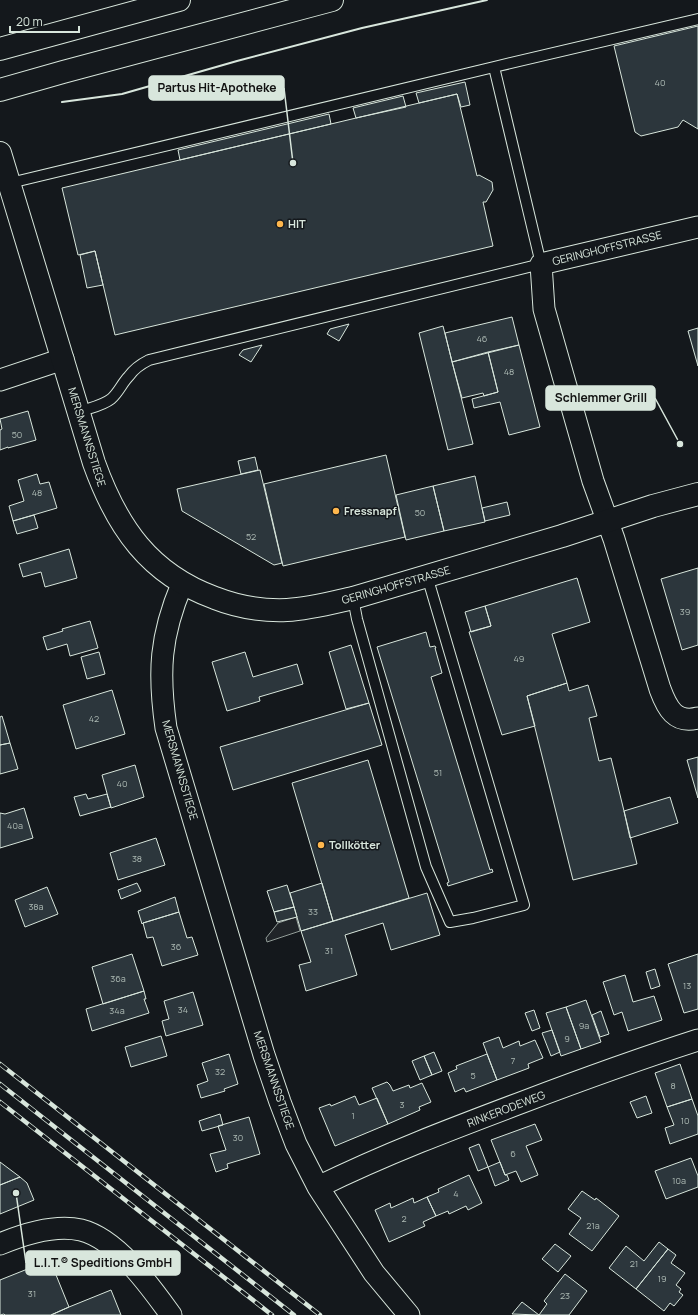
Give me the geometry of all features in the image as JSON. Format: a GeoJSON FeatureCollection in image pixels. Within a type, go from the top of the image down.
{"type":"FeatureCollection","features":[{"type":"Feature","properties":{"kind":"main road"},"geometry":{"type":"LineString","coordinates":[[0,49],[179,0]]}},
{"type":"Feature","properties":{"kind":"main road"},"geometry":{"type":"LineString","coordinates":[[0,90],[332,0]]}},
{"type":"Feature","properties":{"kind":"main road","name":"MERSMANNSSTIEGE"},"geometry":{"type":"LineString","coordinates":[[0,152],[104,492],[134,540],[148,557],[182,584]]}},
{"type":"Feature","properties":{"kind":"main road","name":"GERINGHOFFSTRASSE"},"geometry":{"type":"LineString","coordinates":[[182,584],[226,602],[258,609],[287,610],[322,606],[562,536],[698,494]]}},
{"type":"Feature","properties":{"kind":"street","name":"GERINGHOFFSTRASSE"},"geometry":{"type":"LineString","coordinates":[[698,227],[541,264],[544,309],[593,481],[660,690],[665,703],[672,713],[685,720],[698,718]]}},
{"type":"Feature","properties":{"kind":"street"},"geometry":{"type":"LineString","coordinates":[[0,380],[63,359]]}},
{"type":"Feature","properties":{"kind":"street","name":"MERSMANNSSTIEGE"},"geometry":{"type":"LineString","coordinates":[[182,584],[170,617],[162,655],[162,691],[166,728],[266,1062],[296,1144],[318,1187],[374,1273],[409,1315]]}},
{"type":"Feature","properties":{"kind":"street","name":"RINKERODEWEG"},"geometry":{"type":"LineString","coordinates":[[318,1187],[350,1172],[473,1121],[631,1062],[698,1040]]}},
{"type":"Feature","properties":{"kind":"street"},"geometry":{"type":"LineString","coordinates":[[0,1244],[25,1235],[54,1229],[81,1230],[94,1235],[108,1243],[121,1255],[171,1315]]}},
{"type":"Feature","properties":{"kind":"lane"},"geometry":{"type":"LineString","coordinates":[[10,183],[698,19]]}},
{"type":"Feature","properties":{"kind":"lane"},"geometry":{"type":"LineString","coordinates":[[79,412],[103,404],[111,399],[118,392],[128,376],[140,365],[149,360],[541,264],[494,67]]}},
{"type":"Feature","properties":{"kind":"lane"},"geometry":{"type":"LineString","coordinates":[[353,598],[357,619],[426,867],[450,922],[473,918],[524,905],[427,576]]}},
{"type":"Feature","properties":{"kind":"shaded area"},"geometry":{"type":"Polygon","coordinates":[[[296,917],[300,931],[267,942],[266,938],[278,923],[296,917]]]}},
{"type":"Feature","properties":{"kind":"building"},"geometry":{"type":"Polygon","coordinates":[[[698,26],[698,129],[683,120],[678,127],[641,136],[635,132],[614,46],[698,26]]]}},
{"type":"Feature","properties":{"kind":"building"},"geometry":{"type":"Polygon","coordinates":[[[465,82],[470,105],[461,107],[457,94],[419,103],[416,93],[465,82]]]}},
{"type":"Feature","properties":{"kind":"building","name":"HIT"},"geometry":{"type":"Polygon","coordinates":[[[457,94],[477,176],[479,175],[492,182],[493,190],[486,202],[483,202],[493,246],[115,335],[95,251],[78,255],[62,188],[457,94]]]}},
{"type":"Feature","properties":{"kind":"building"},"geometry":{"type":"Polygon","coordinates":[[[403,96],[406,107],[356,118],[353,108],[403,96]]]}},
{"type":"Feature","properties":{"kind":"building"},"geometry":{"type":"Polygon","coordinates":[[[329,114],[331,124],[180,160],[178,150],[329,114]]]}},
{"type":"Feature","properties":{"kind":"building"},"geometry":{"type":"Polygon","coordinates":[[[95,251],[103,285],[87,288],[80,255],[95,251]]]}},
{"type":"Feature","properties":{"kind":"building"},"geometry":{"type":"Polygon","coordinates":[[[512,317],[519,345],[452,362],[445,333],[512,317]]]}},
{"type":"Feature","properties":{"kind":"building"},"geometry":{"type":"Polygon","coordinates":[[[349,324],[339,341],[327,334],[330,329],[349,324]]]}},
{"type":"Feature","properties":{"kind":"building"},"geometry":{"type":"Polygon","coordinates":[[[443,326],[473,444],[448,450],[419,333],[443,326]]]}},
{"type":"Feature","properties":{"kind":"building"},"geometry":{"type":"Polygon","coordinates":[[[698,328],[698,366],[688,331],[698,328]]]}},
{"type":"Feature","properties":{"kind":"building"},"geometry":{"type":"Polygon","coordinates":[[[262,345],[251,362],[239,355],[243,350],[262,345]]]}},
{"type":"Feature","properties":{"kind":"building"},"geometry":{"type":"Polygon","coordinates":[[[519,345],[540,427],[509,435],[500,402],[474,408],[472,399],[498,392],[488,352],[519,345]]]}},
{"type":"Feature","properties":{"kind":"building"},"geometry":{"type":"Polygon","coordinates":[[[488,352],[498,392],[484,396],[483,393],[462,398],[452,362],[488,352]]]}},
{"type":"Feature","properties":{"kind":"building"},"geometry":{"type":"Polygon","coordinates":[[[28,411],[36,440],[0,450],[0,430],[2,429],[0,419],[28,411]]]}},
{"type":"Feature","properties":{"kind":"building"},"geometry":{"type":"Polygon","coordinates":[[[386,455],[405,537],[283,566],[264,484],[386,455]]]}},
{"type":"Feature","properties":{"kind":"building"},"geometry":{"type":"Polygon","coordinates":[[[255,457],[258,470],[241,474],[238,461],[255,457]]]}},
{"type":"Feature","properties":{"kind":"building"},"geometry":{"type":"Polygon","coordinates":[[[260,470],[282,563],[274,565],[182,511],[177,489],[260,470]]]}},
{"type":"Feature","properties":{"kind":"building"},"geometry":{"type":"Polygon","coordinates":[[[37,474],[40,484],[49,482],[57,508],[13,521],[9,506],[24,501],[18,480],[37,474]]]}},
{"type":"Feature","properties":{"kind":"building"},"geometry":{"type":"Polygon","coordinates":[[[475,476],[485,522],[444,531],[433,486],[475,476]]]}},
{"type":"Feature","properties":{"kind":"building"},"geometry":{"type":"Polygon","coordinates":[[[433,486],[444,531],[406,540],[396,495],[433,486]]]}},
{"type":"Feature","properties":{"kind":"building"},"geometry":{"type":"Polygon","coordinates":[[[507,502],[510,515],[485,521],[482,508],[507,502]]]}},
{"type":"Feature","properties":{"kind":"building"},"geometry":{"type":"Polygon","coordinates":[[[34,515],[38,528],[17,534],[13,521],[34,515]]]}},
{"type":"Feature","properties":{"kind":"building"},"geometry":{"type":"Polygon","coordinates":[[[69,549],[77,578],[45,587],[41,572],[23,577],[19,564],[69,549]]]}},
{"type":"Feature","properties":{"kind":"building"},"geometry":{"type":"Polygon","coordinates":[[[698,568],[698,645],[682,650],[661,579],[698,568]]]}},
{"type":"Feature","properties":{"kind":"building"},"geometry":{"type":"Polygon","coordinates":[[[577,578],[590,622],[552,634],[567,683],[527,696],[535,726],[502,735],[469,632],[491,626],[485,606],[577,578]]]}},
{"type":"Feature","properties":{"kind":"building"},"geometry":{"type":"Polygon","coordinates":[[[485,606],[491,626],[471,632],[465,612],[485,606]]]}},
{"type":"Feature","properties":{"kind":"building"},"geometry":{"type":"Polygon","coordinates":[[[90,621],[98,648],[70,656],[67,644],[47,650],[43,637],[63,631],[62,629],[90,621]]]}},
{"type":"Feature","properties":{"kind":"building"},"geometry":{"type":"Polygon","coordinates":[[[426,632],[430,647],[435,646],[436,648],[442,673],[431,677],[490,870],[492,869],[493,872],[448,886],[447,883],[449,882],[377,647],[426,632]]]}},
{"type":"Feature","properties":{"kind":"building"},"geometry":{"type":"Polygon","coordinates":[[[351,645],[369,703],[346,709],[329,652],[351,645]]]}},
{"type":"Feature","properties":{"kind":"building"},"geometry":{"type":"Polygon","coordinates":[[[99,652],[105,674],[87,679],[81,657],[99,652]]]}},
{"type":"Feature","properties":{"kind":"building"},"geometry":{"type":"Polygon","coordinates":[[[245,652],[253,677],[297,664],[303,684],[259,697],[260,701],[227,711],[212,662],[245,652]]]}},
{"type":"Feature","properties":{"kind":"building"},"geometry":{"type":"Polygon","coordinates":[[[567,683],[569,691],[588,685],[597,716],[589,718],[599,761],[611,758],[637,864],[573,880],[527,696],[567,683]]]}},
{"type":"Feature","properties":{"kind":"building"},"geometry":{"type":"Polygon","coordinates":[[[112,690],[125,734],[76,749],[63,705],[112,690]]]}},
{"type":"Feature","properties":{"kind":"building"},"geometry":{"type":"Polygon","coordinates":[[[369,703],[382,745],[233,790],[220,747],[369,703]]]}},
{"type":"Feature","properties":{"kind":"building"},"geometry":{"type":"Polygon","coordinates":[[[2,716],[10,743],[0,745],[0,717],[2,716]]]}},
{"type":"Feature","properties":{"kind":"building"},"geometry":{"type":"Polygon","coordinates":[[[10,743],[18,769],[0,774],[0,745],[10,743]]]}},
{"type":"Feature","properties":{"kind":"building"},"geometry":{"type":"Polygon","coordinates":[[[698,757],[698,798],[687,760],[698,757]]]}},
{"type":"Feature","properties":{"kind":"building"},"geometry":{"type":"Polygon","coordinates":[[[368,760],[409,898],[333,921],[292,783],[368,760]]]}},
{"type":"Feature","properties":{"kind":"building"},"geometry":{"type":"Polygon","coordinates":[[[135,765],[144,797],[111,808],[102,775],[135,765]]]}},
{"type":"Feature","properties":{"kind":"building"},"geometry":{"type":"Polygon","coordinates":[[[86,794],[88,799],[107,794],[111,807],[80,816],[74,797],[86,794]]]}},
{"type":"Feature","properties":{"kind":"building"},"geometry":{"type":"Polygon","coordinates":[[[670,797],[678,823],[630,838],[624,811],[670,797]]]}},
{"type":"Feature","properties":{"kind":"building"},"geometry":{"type":"Polygon","coordinates":[[[24,808],[33,838],[0,848],[0,813],[5,814],[24,808]]]}},
{"type":"Feature","properties":{"kind":"building"},"geometry":{"type":"Polygon","coordinates":[[[156,838],[165,865],[118,880],[110,853],[156,838]]]}},
{"type":"Feature","properties":{"kind":"building"},"geometry":{"type":"Polygon","coordinates":[[[137,883],[141,891],[121,899],[118,890],[137,883]]]}},
{"type":"Feature","properties":{"kind":"building"},"geometry":{"type":"Polygon","coordinates":[[[322,883],[333,921],[301,931],[290,893],[322,883]]]}},
{"type":"Feature","properties":{"kind":"building"},"geometry":{"type":"Polygon","coordinates":[[[287,885],[294,907],[274,912],[267,891],[287,885]]]}},
{"type":"Feature","properties":{"kind":"building"},"geometry":{"type":"Polygon","coordinates":[[[47,887],[58,914],[25,927],[15,900],[47,887]]]}},
{"type":"Feature","properties":{"kind":"building"},"geometry":{"type":"Polygon","coordinates":[[[427,893],[440,935],[391,950],[383,923],[345,935],[357,975],[306,991],[299,965],[311,962],[301,931],[427,893]]]}},
{"type":"Feature","properties":{"kind":"building"},"geometry":{"type":"Polygon","coordinates":[[[175,897],[179,912],[142,924],[138,911],[175,897]]]}},
{"type":"Feature","properties":{"kind":"building"},"geometry":{"type":"Polygon","coordinates":[[[294,907],[297,917],[277,922],[274,912],[294,907]]]}},
{"type":"Feature","properties":{"kind":"building"},"geometry":{"type":"Polygon","coordinates":[[[179,912],[187,938],[192,937],[198,955],[162,966],[153,937],[147,938],[143,923],[179,912]]]}},
{"type":"Feature","properties":{"kind":"building"},"geometry":{"type":"Polygon","coordinates":[[[132,954],[144,991],[103,1004],[92,967],[132,954]]]}},
{"type":"Feature","properties":{"kind":"building"},"geometry":{"type":"Polygon","coordinates":[[[698,954],[698,1009],[684,1013],[668,964],[698,954]]]}},
{"type":"Feature","properties":{"kind":"building"},"geometry":{"type":"Polygon","coordinates":[[[655,969],[660,986],[651,989],[646,972],[655,969]]]}},
{"type":"Feature","properties":{"kind":"building"},"geometry":{"type":"Polygon","coordinates":[[[625,975],[633,1002],[654,996],[662,1020],[628,1031],[622,1012],[614,1015],[603,982],[625,975]]]}},
{"type":"Feature","properties":{"kind":"building"},"geometry":{"type":"Polygon","coordinates":[[[144,991],[146,999],[144,999],[149,1013],[92,1031],[86,1009],[144,991]]]}},
{"type":"Feature","properties":{"kind":"building"},"geometry":{"type":"Polygon","coordinates":[[[193,992],[203,1025],[166,1036],[162,1021],[169,1019],[164,1001],[193,992]]]}},
{"type":"Feature","properties":{"kind":"building"},"geometry":{"type":"Polygon","coordinates":[[[586,1000],[601,1042],[581,1049],[566,1007],[586,1000]]]}},
{"type":"Feature","properties":{"kind":"building"},"geometry":{"type":"Polygon","coordinates":[[[566,1007],[581,1049],[561,1056],[546,1013],[566,1007]]]}},
{"type":"Feature","properties":{"kind":"building"},"geometry":{"type":"Polygon","coordinates":[[[534,1010],[540,1028],[532,1031],[525,1013],[534,1010]]]}},
{"type":"Feature","properties":{"kind":"building"},"geometry":{"type":"Polygon","coordinates":[[[601,1011],[609,1034],[600,1037],[592,1015],[601,1011]]]}},
{"type":"Feature","properties":{"kind":"building"},"geometry":{"type":"Polygon","coordinates":[[[552,1030],[560,1052],[551,1056],[542,1033],[552,1030]]]}},
{"type":"Feature","properties":{"kind":"building"},"geometry":{"type":"Polygon","coordinates":[[[161,1036],[167,1056],[131,1067],[125,1047],[161,1036]]]}},
{"type":"Feature","properties":{"kind":"building"},"geometry":{"type":"Polygon","coordinates":[[[499,1037],[503,1048],[519,1041],[520,1046],[535,1040],[543,1058],[528,1064],[529,1068],[497,1080],[483,1043],[499,1037]]]}},
{"type":"Feature","properties":{"kind":"building"},"geometry":{"type":"Polygon","coordinates":[[[434,1052],[442,1071],[432,1075],[424,1056],[434,1052]]]}},
{"type":"Feature","properties":{"kind":"building"},"geometry":{"type":"Polygon","coordinates":[[[229,1054],[238,1084],[224,1089],[225,1091],[201,1098],[197,1085],[208,1081],[202,1063],[229,1054]]]}},
{"type":"Feature","properties":{"kind":"building"},"geometry":{"type":"Polygon","coordinates":[[[487,1054],[497,1080],[466,1092],[464,1088],[455,1092],[448,1073],[457,1069],[456,1066],[487,1054]]]}},
{"type":"Feature","properties":{"kind":"building"},"geometry":{"type":"Polygon","coordinates":[[[424,1056],[432,1075],[420,1080],[412,1061],[424,1056]]]}},
{"type":"Feature","properties":{"kind":"building"},"geometry":{"type":"Polygon","coordinates":[[[680,1064],[692,1099],[667,1107],[655,1073],[680,1064]]]}},
{"type":"Feature","properties":{"kind":"building"},"geometry":{"type":"Polygon","coordinates":[[[387,1082],[393,1091],[409,1085],[410,1088],[422,1083],[431,1102],[419,1107],[420,1110],[388,1124],[372,1088],[387,1082]]]}},
{"type":"Feature","properties":{"kind":"building"},"geometry":{"type":"Polygon","coordinates":[[[355,1096],[359,1105],[377,1098],[388,1124],[335,1146],[319,1108],[330,1104],[331,1106],[355,1096]]]}},
{"type":"Feature","properties":{"kind":"building"},"geometry":{"type":"Polygon","coordinates":[[[646,1096],[652,1113],[637,1118],[630,1102],[646,1096]]]}},
{"type":"Feature","properties":{"kind":"building"},"geometry":{"type":"Polygon","coordinates":[[[692,1099],[698,1116],[698,1134],[670,1144],[665,1128],[674,1125],[667,1107],[692,1099]]]}},
{"type":"Feature","properties":{"kind":"building"},"geometry":{"type":"Polygon","coordinates":[[[220,1114],[223,1125],[202,1131],[199,1121],[220,1114]]]}},
{"type":"Feature","properties":{"kind":"building"},"geometry":{"type":"Polygon","coordinates":[[[249,1117],[260,1154],[227,1164],[228,1168],[216,1172],[210,1154],[226,1150],[218,1126],[249,1117]]]}},
{"type":"Feature","properties":{"kind":"building"},"geometry":{"type":"Polygon","coordinates":[[[535,1124],[542,1140],[526,1146],[538,1175],[521,1182],[516,1171],[505,1175],[491,1140],[535,1124]]]}},
{"type":"Feature","properties":{"kind":"building"},"geometry":{"type":"Polygon","coordinates":[[[479,1144],[488,1167],[478,1171],[469,1148],[479,1144]]]}},
{"type":"Feature","properties":{"kind":"building"},"geometry":{"type":"Polygon","coordinates":[[[691,1158],[698,1176],[698,1187],[666,1199],[655,1171],[691,1158]]]}},
{"type":"Feature","properties":{"kind":"building"},"geometry":{"type":"Polygon","coordinates":[[[0,1162],[20,1177],[0,1185],[0,1162]]]}},
{"type":"Feature","properties":{"kind":"building"},"geometry":{"type":"Polygon","coordinates":[[[500,1162],[505,1175],[507,1175],[509,1180],[495,1186],[488,1167],[500,1162]]]}},
{"type":"Feature","properties":{"kind":"building"},"geometry":{"type":"Polygon","coordinates":[[[469,1175],[482,1203],[468,1210],[466,1206],[449,1214],[448,1211],[436,1216],[427,1197],[439,1192],[438,1189],[469,1175]]]}},
{"type":"Feature","properties":{"kind":"building"},"geometry":{"type":"Polygon","coordinates":[[[20,1177],[27,1183],[34,1200],[0,1214],[0,1185],[20,1177]]]}},
{"type":"Feature","properties":{"kind":"building"},"geometry":{"type":"Polygon","coordinates":[[[582,1191],[595,1200],[596,1198],[619,1216],[592,1251],[569,1234],[581,1218],[568,1209],[582,1191]]]}},
{"type":"Feature","properties":{"kind":"building"},"geometry":{"type":"Polygon","coordinates":[[[427,1197],[436,1216],[423,1222],[425,1226],[389,1242],[375,1210],[390,1203],[391,1208],[413,1198],[414,1203],[427,1197]]]}},
{"type":"Feature","properties":{"kind":"building"},"geometry":{"type":"Polygon","coordinates":[[[659,1242],[668,1249],[636,1289],[609,1268],[626,1246],[644,1261],[659,1242]]]}},
{"type":"Feature","properties":{"kind":"building"},"geometry":{"type":"Polygon","coordinates":[[[555,1244],[571,1256],[558,1272],[542,1259],[555,1244]]]}},
{"type":"Feature","properties":{"kind":"building"},"geometry":{"type":"Polygon","coordinates":[[[668,1249],[676,1255],[671,1263],[685,1273],[676,1285],[681,1289],[679,1292],[683,1295],[674,1306],[670,1303],[664,1311],[636,1289],[668,1249]]]}},
{"type":"Feature","properties":{"kind":"building"},"geometry":{"type":"Polygon","coordinates":[[[50,1260],[69,1307],[51,1315],[0,1315],[0,1280],[50,1260]]]}},
{"type":"Feature","properties":{"kind":"building"},"geometry":{"type":"Polygon","coordinates":[[[565,1274],[587,1291],[569,1315],[539,1315],[547,1304],[544,1301],[565,1274]]]}},
{"type":"Feature","properties":{"kind":"building"},"geometry":{"type":"Polygon","coordinates":[[[111,1290],[121,1315],[51,1315],[69,1307],[111,1290]]]}},
{"type":"Feature","properties":{"kind":"building"},"geometry":{"type":"Polygon","coordinates":[[[522,1302],[539,1315],[512,1314],[522,1302]]]}},
{"type":"Feature","properties":{"kind":"railway"},"geometry":{"type":"LineString","coordinates":[[0,1064],[320,1315]]}},
{"type":"Feature","properties":{"kind":"railway"},"geometry":{"type":"LineString","coordinates":[[0,1084],[294,1315]]}},
{"type":"Feature","properties":{"kind":"railway"},"geometry":{"type":"LineString","coordinates":[[0,1102],[272,1315]]}},
{"type":"Feature","properties":{"kind":"wall"},"geometry":{"type":"LineString","coordinates":[[62,102],[122,94],[237,61],[362,28],[487,0]]}},
{"type":"Feature","properties":{"kind":"place","name":"Partus Hit-Apotheke"},"geometry":{"type":"Point","coordinates":[293,163]}},
{"type":"Feature","properties":{"kind":"place","name":"HIT"},"geometry":{"type":"Point","coordinates":[280,224]}},
{"type":"Feature","properties":{"kind":"place","name":"Schlemmer Grill"},"geometry":{"type":"Point","coordinates":[680,444]}},
{"type":"Feature","properties":{"kind":"place","name":"Fressnapf"},"geometry":{"type":"Point","coordinates":[336,511]}},
{"type":"Feature","properties":{"kind":"place","name":"Tollkötter"},"geometry":{"type":"Point","coordinates":[321,845]}},
{"type":"Feature","properties":{"kind":"place","name":"L.I.T.® Speditions GmbH"},"geometry":{"type":"Point","coordinates":[16,1193]}}]}
